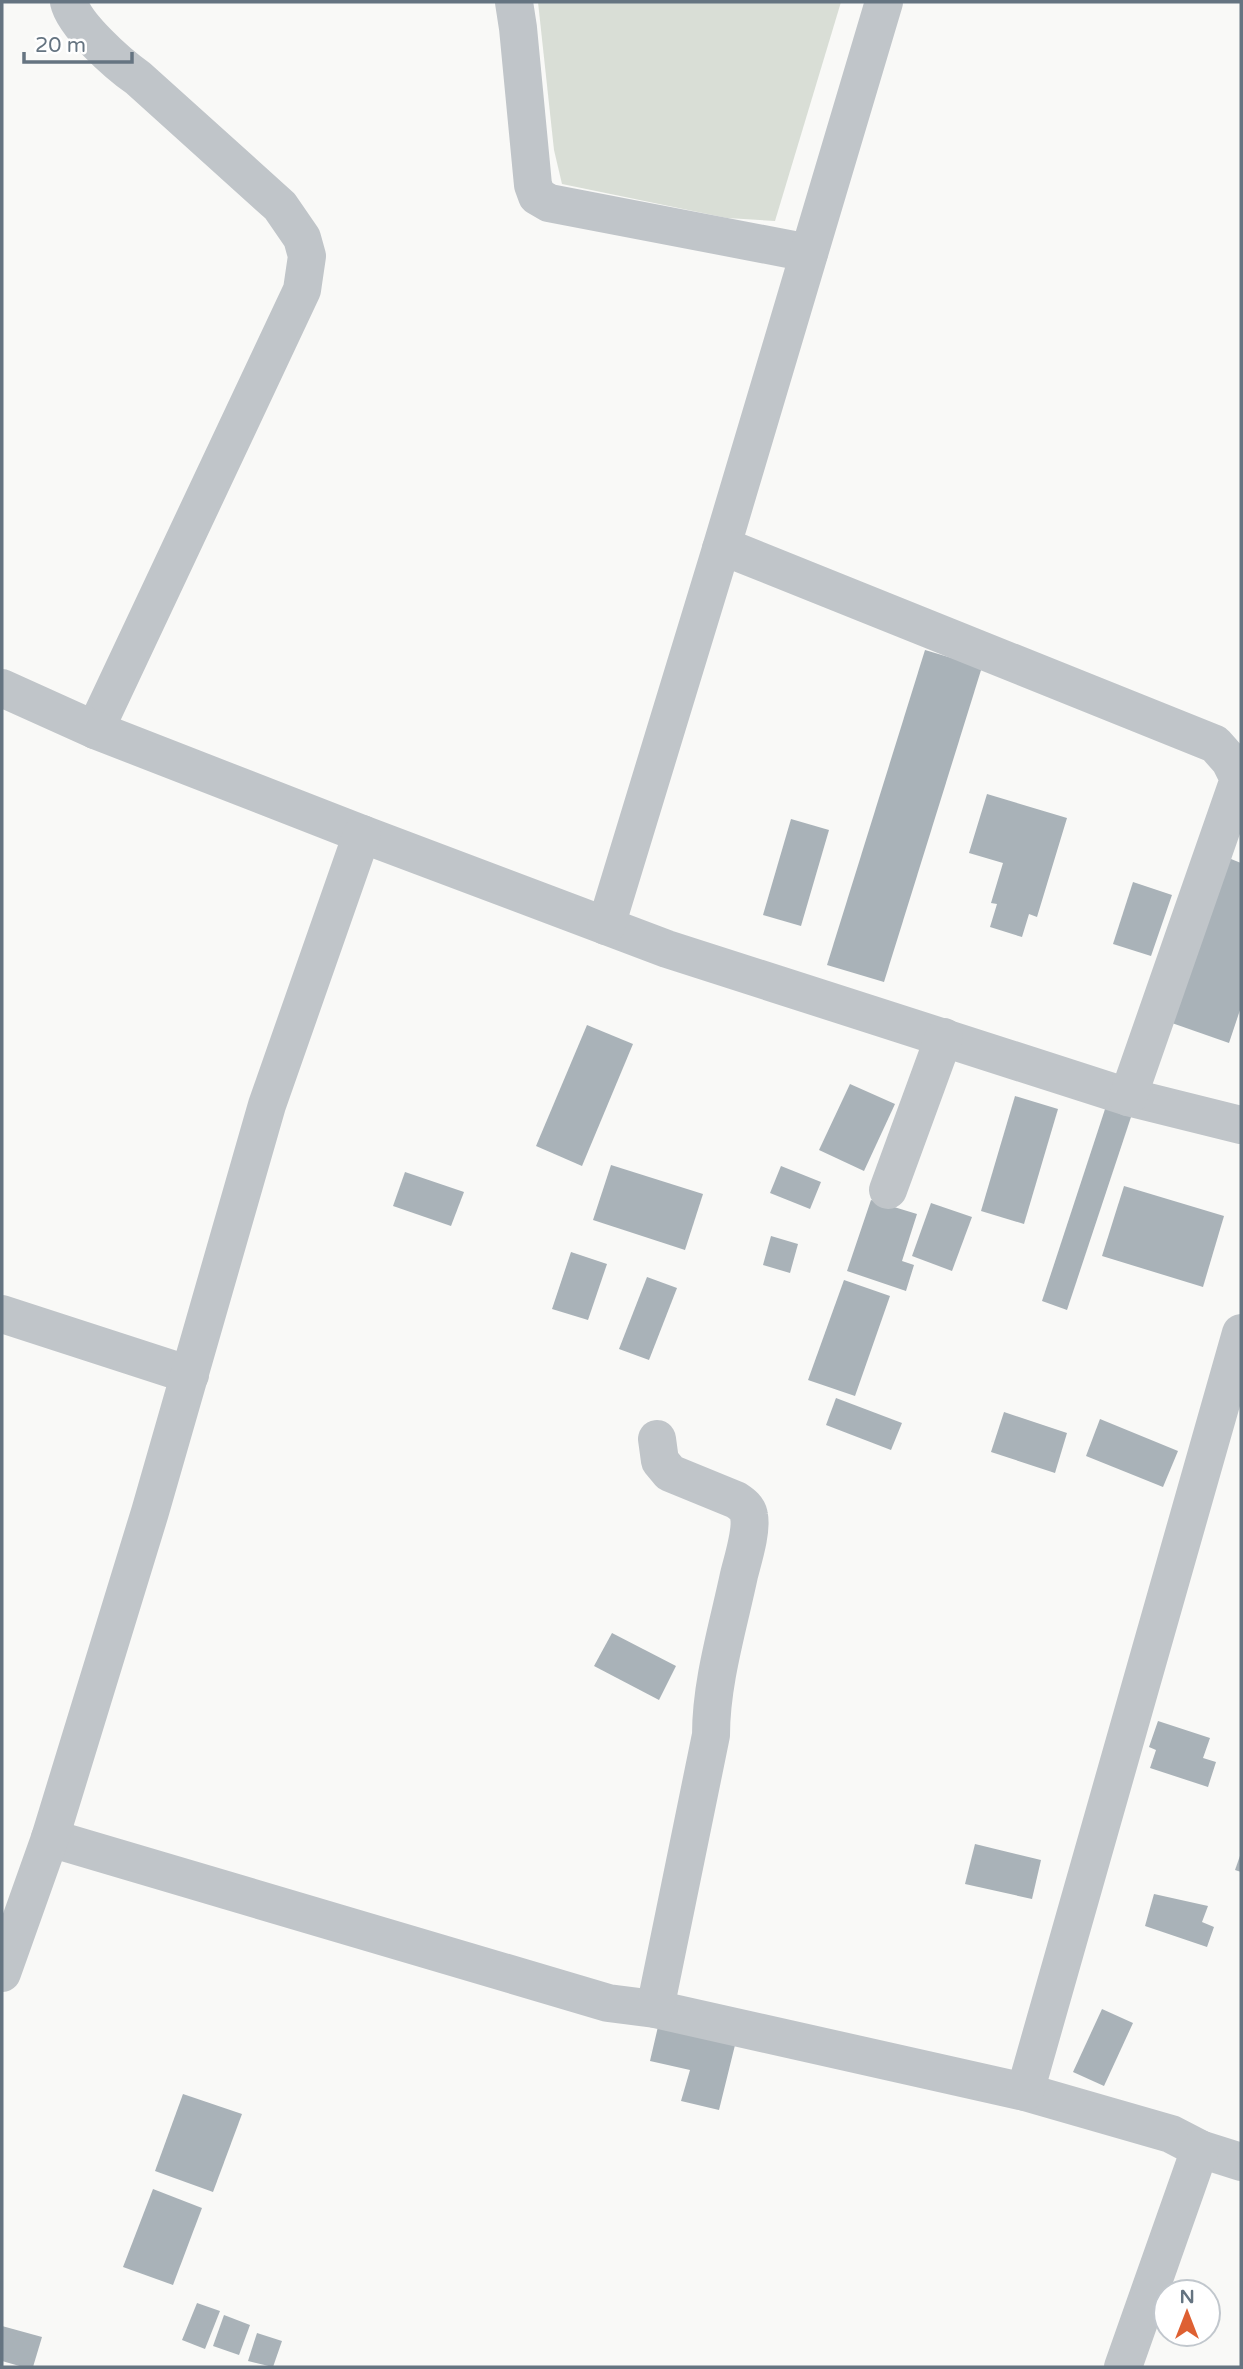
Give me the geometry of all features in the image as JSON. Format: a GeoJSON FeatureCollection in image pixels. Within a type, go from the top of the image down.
{"type":"FeatureCollection","features":[{"type":"Feature","properties":{"kind":"street"},"geometry":{"type":"LineString","coordinates":[[69,2],[72,14],[120,66],[138,78],[280,206],[302,238],[307,257],[302,290],[95,730]]}},
{"type":"Feature","properties":{"kind":"street"},"geometry":{"type":"LineString","coordinates":[[514,2],[533,185],[537,196],[549,203],[809,253]]}},
{"type":"Feature","properties":{"kind":"street"},"geometry":{"type":"LineString","coordinates":[[606,926],[884,2]]}},
{"type":"Feature","properties":{"kind":"street"},"geometry":{"type":"LineString","coordinates":[[720,549],[737,552],[1215,744],[1230,761],[1239,779],[1128,1097]]}},
{"type":"Feature","properties":{"kind":"street"},"geometry":{"type":"LineString","coordinates":[[2,688],[95,730],[667,949],[1128,1097],[1241,1125]]}},
{"type":"Feature","properties":{"kind":"street"},"geometry":{"type":"LineString","coordinates":[[2,1973],[50,1838],[146,1525],[267,1105],[362,834]]}},
{"type":"Feature","properties":{"kind":"street"},"geometry":{"type":"LineString","coordinates":[[888,1190],[944,1037]]}},
{"type":"Feature","properties":{"kind":"street"},"geometry":{"type":"LineString","coordinates":[[2,1314],[190,1375]]}},
{"type":"Feature","properties":{"kind":"street"},"geometry":{"type":"LineString","coordinates":[[1025,2092],[1241,1333]]}},
{"type":"Feature","properties":{"kind":"street"},"geometry":{"type":"LineString","coordinates":[[655,2009],[712,1735],[716,1685],[750,1516],[745,1506],[736,1500],[670,1473],[660,1461],[657,1439]]}},
{"type":"Feature","properties":{"kind":"street"},"geometry":{"type":"LineString","coordinates":[[50,1838],[608,2003],[655,2009],[1025,2092],[1171,2134],[1200,2149],[1241,2162]]}},
{"type":"Feature","properties":{"kind":"street"},"geometry":{"type":"LineString","coordinates":[[1123,2367],[1200,2149]]}},
{"type":"Feature","properties":{"kind":"shaded area"},"geometry":{"type":"Polygon","coordinates":[[[538,2],[841,2],[775,221],[727,218],[562,184],[554,150],[538,2]]]}},
{"type":"Feature","properties":{"kind":"building"},"geometry":{"type":"Polygon","coordinates":[[[925,650],[982,667],[884,982],[827,965],[925,650]]]}},
{"type":"Feature","properties":{"kind":"building"},"geometry":{"type":"Polygon","coordinates":[[[987,794],[1067,818],[1037,917],[1029,914],[1022,937],[990,927],[997,904],[991,903],[1003,863],[969,853],[987,794]]]}},
{"type":"Feature","properties":{"kind":"building"},"geometry":{"type":"Polygon","coordinates":[[[791,819],[829,830],[801,926],[763,915],[791,819]]]}},
{"type":"Feature","properties":{"kind":"building"},"geometry":{"type":"Polygon","coordinates":[[[1226,857],[1241,863],[1241,1007],[1229,1043],[1169,1022],[1226,857]]]}},
{"type":"Feature","properties":{"kind":"building"},"geometry":{"type":"Polygon","coordinates":[[[1133,882],[1172,895],[1151,956],[1113,944],[1133,882]]]}},
{"type":"Feature","properties":{"kind":"building"},"geometry":{"type":"Polygon","coordinates":[[[587,1025],[633,1044],[582,1166],[536,1146],[587,1025]]]}},
{"type":"Feature","properties":{"kind":"building"},"geometry":{"type":"Polygon","coordinates":[[[850,1084],[895,1104],[864,1171],[819,1150],[850,1084]]]}},
{"type":"Feature","properties":{"kind":"building"},"geometry":{"type":"Polygon","coordinates":[[[1015,1096],[1058,1109],[1024,1224],[981,1211],[1015,1096]]]}},
{"type":"Feature","properties":{"kind":"building"},"geometry":{"type":"Polygon","coordinates":[[[1108,1100],[1134,1108],[1067,1310],[1042,1301],[1108,1100]]]}},
{"type":"Feature","properties":{"kind":"building"},"geometry":{"type":"Polygon","coordinates":[[[611,1165],[703,1194],[685,1250],[593,1220],[611,1165]]]}},
{"type":"Feature","properties":{"kind":"building"},"geometry":{"type":"Polygon","coordinates":[[[781,1166],[821,1182],[810,1209],[770,1193],[781,1166]]]}},
{"type":"Feature","properties":{"kind":"building"},"geometry":{"type":"Polygon","coordinates":[[[405,1172],[464,1192],[451,1226],[393,1206],[405,1172]]]}},
{"type":"Feature","properties":{"kind":"building"},"geometry":{"type":"Polygon","coordinates":[[[1124,1186],[1224,1216],[1203,1287],[1102,1256],[1124,1186]]]}},
{"type":"Feature","properties":{"kind":"building"},"geometry":{"type":"Polygon","coordinates":[[[871,1200],[917,1214],[902,1261],[914,1265],[906,1291],[847,1271],[871,1200]]]}},
{"type":"Feature","properties":{"kind":"building"},"geometry":{"type":"Polygon","coordinates":[[[931,1203],[972,1217],[952,1271],[912,1256],[931,1203]]]}},
{"type":"Feature","properties":{"kind":"building"},"geometry":{"type":"Polygon","coordinates":[[[771,1236],[798,1244],[790,1273],[763,1265],[771,1236]]]}},
{"type":"Feature","properties":{"kind":"building"},"geometry":{"type":"Polygon","coordinates":[[[571,1252],[607,1264],[588,1320],[552,1309],[571,1252]]]}},
{"type":"Feature","properties":{"kind":"building"},"geometry":{"type":"Polygon","coordinates":[[[647,1277],[677,1288],[649,1360],[619,1349],[647,1277]]]}},
{"type":"Feature","properties":{"kind":"building"},"geometry":{"type":"Polygon","coordinates":[[[844,1280],[890,1296],[855,1396],[808,1380],[844,1280]]]}},
{"type":"Feature","properties":{"kind":"building"},"geometry":{"type":"Polygon","coordinates":[[[836,1398],[902,1423],[891,1450],[826,1425],[836,1398]]]}},
{"type":"Feature","properties":{"kind":"building"},"geometry":{"type":"Polygon","coordinates":[[[1004,1412],[1067,1433],[1055,1473],[991,1452],[1004,1412]]]}},
{"type":"Feature","properties":{"kind":"building"},"geometry":{"type":"Polygon","coordinates":[[[1100,1419],[1178,1451],[1163,1487],[1086,1456],[1100,1419]]]}},
{"type":"Feature","properties":{"kind":"building"},"geometry":{"type":"Polygon","coordinates":[[[612,1633],[676,1666],[659,1700],[594,1666],[612,1633]]]}},
{"type":"Feature","properties":{"kind":"building"},"geometry":{"type":"Polygon","coordinates":[[[1158,1721],[1210,1738],[1203,1758],[1216,1762],[1208,1787],[1150,1768],[1156,1750],[1149,1747],[1158,1721]]]}},
{"type":"Feature","properties":{"kind":"building"},"geometry":{"type":"Polygon","coordinates":[[[975,1844],[1041,1860],[1032,1899],[965,1884],[975,1844]]]}},
{"type":"Feature","properties":{"kind":"building"},"geometry":{"type":"Polygon","coordinates":[[[1241,1853],[1241,1872],[1235,1870],[1241,1853]]]}},
{"type":"Feature","properties":{"kind":"building"},"geometry":{"type":"Polygon","coordinates":[[[1154,1894],[1208,1906],[1202,1922],[1214,1927],[1207,1947],[1145,1926],[1154,1894]]]}},
{"type":"Feature","properties":{"kind":"building"},"geometry":{"type":"Polygon","coordinates":[[[1102,2009],[1133,2023],[1104,2086],[1073,2072],[1102,2009]]]}},
{"type":"Feature","properties":{"kind":"building"},"geometry":{"type":"Polygon","coordinates":[[[660,2018],[737,2037],[719,2110],[681,2101],[690,2070],[650,2061],[660,2018]]]}},
{"type":"Feature","properties":{"kind":"building"},"geometry":{"type":"Polygon","coordinates":[[[183,2094],[242,2114],[213,2192],[155,2171],[183,2094]]]}},
{"type":"Feature","properties":{"kind":"building"},"geometry":{"type":"Polygon","coordinates":[[[153,2189],[202,2208],[173,2285],[123,2267],[153,2189]]]}},
{"type":"Feature","properties":{"kind":"building"},"geometry":{"type":"Polygon","coordinates":[[[197,2303],[220,2311],[205,2349],[182,2340],[197,2303]]]}},
{"type":"Feature","properties":{"kind":"building"},"geometry":{"type":"Polygon","coordinates":[[[224,2315],[250,2325],[239,2355],[213,2346],[224,2315]]]}},
{"type":"Feature","properties":{"kind":"building"},"geometry":{"type":"Polygon","coordinates":[[[2,2326],[42,2337],[33,2367],[2,2361],[2,2326]]]}},
{"type":"Feature","properties":{"kind":"building"},"geometry":{"type":"Polygon","coordinates":[[[257,2333],[282,2341],[273,2367],[248,2361],[257,2333]]]}}]}
